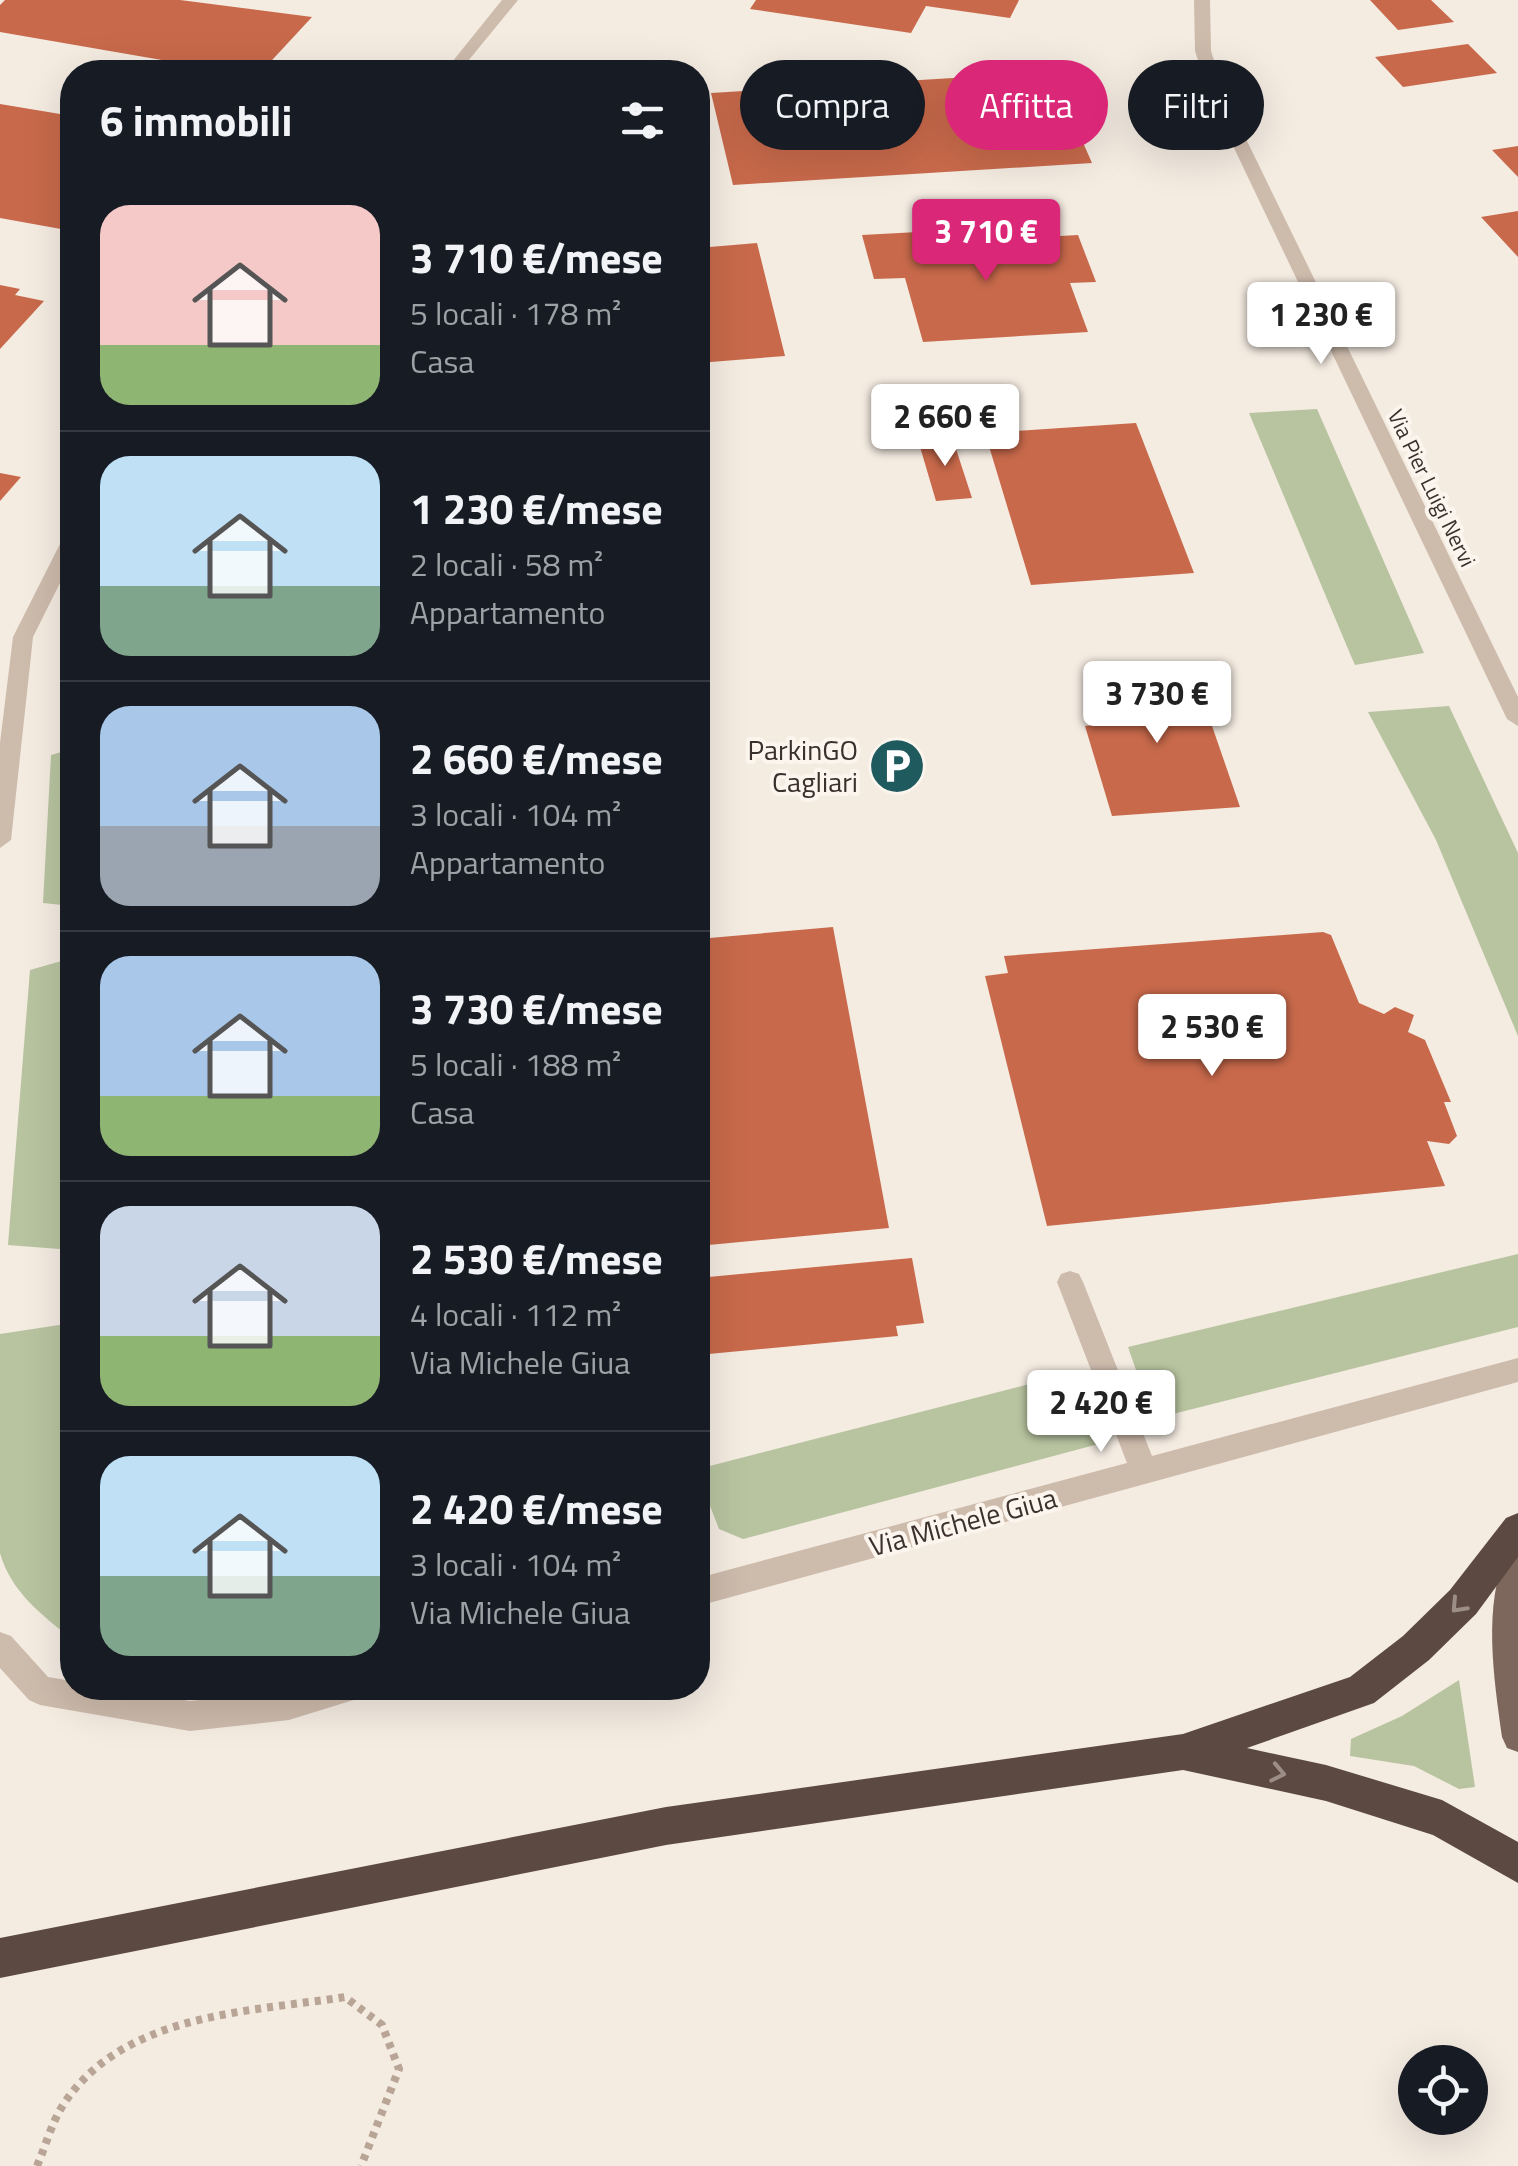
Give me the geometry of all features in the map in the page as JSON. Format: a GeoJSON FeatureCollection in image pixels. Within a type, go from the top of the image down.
{"type":"FeatureCollection","features":[{"type":"Feature","properties":{"kind":"highway"},"geometry":{"type":"LineString","coordinates":[[0,1958],[666,1826],[1182,1752],[1361,1691],[1416,1648],[1463,1602],[1518,1529]]}},
{"type":"Feature","properties":{"kind":"highway"},"geometry":{"type":"LineString","coordinates":[[1182,1752],[1326,1783],[1442,1819],[1518,1864]]}},
{"type":"Feature","properties":{"kind":"main road"},"geometry":{"type":"LineString","coordinates":[[1518,1558],[1511,1585],[1508,1664],[1518,1737]]}},
{"type":"Feature","properties":{"kind":"street"},"geometry":{"type":"LineString","coordinates":[[461,60],[510,0]]}},
{"type":"Feature","properties":{"kind":"street","name":"Via Pier Luigi Nervi"},"geometry":{"type":"LineString","coordinates":[[1202,0],[1204,51],[1220,102],[1518,719]]}},
{"type":"Feature","properties":{"kind":"street"},"geometry":{"type":"LineString","coordinates":[[0,840],[23,636],[60,558]]}},
{"type":"Feature","properties":{"kind":"street"},"geometry":{"type":"LineString","coordinates":[[0,632],[23,636]]}},
{"type":"Feature","properties":{"kind":"street"},"geometry":{"type":"LineString","coordinates":[[1070,1282],[1145,1474]]}},
{"type":"Feature","properties":{"kind":"street","name":"Via Michele Giua"},"geometry":{"type":"LineString","coordinates":[[710,1589],[1518,1370]]}},
{"type":"Feature","properties":{"kind":"street"},"geometry":{"type":"LineString","coordinates":[[0,1646],[40,1690],[60,1693]]}},
{"type":"Feature","properties":{"kind":"street"},"geometry":{"type":"LineString","coordinates":[[98,1700],[190,1716],[307,1700]]}},
{"type":"Feature","properties":{"kind":"path"},"geometry":{"type":"LineString","coordinates":[[37,2166],[66,2100],[103,2060],[154,2030],[344,1997],[382,2025],[400,2070],[361,2166]]}},
{"type":"Feature","properties":{"kind":"green space"},"geometry":{"type":"Polygon","coordinates":[[[1317,409],[1424,653],[1355,665],[1249,413],[1317,409]]]}},
{"type":"Feature","properties":{"kind":"green space"},"geometry":{"type":"Polygon","coordinates":[[[1449,706],[1518,853],[1518,1036],[1436,840],[1368,712],[1449,706]]]}},
{"type":"Feature","properties":{"kind":"green space"},"geometry":{"type":"Polygon","coordinates":[[[60,752],[60,905],[43,903],[51,755],[60,752]]]}},
{"type":"Feature","properties":{"kind":"green space"},"geometry":{"type":"Polygon","coordinates":[[[60,961],[60,1249],[8,1245],[30,970],[60,961]]]}},
{"type":"Feature","properties":{"kind":"green space"},"geometry":{"type":"Polygon","coordinates":[[[1518,1254],[1518,1327],[1153,1419],[1128,1347],[1518,1254]]]}},
{"type":"Feature","properties":{"kind":"green space"},"geometry":{"type":"Polygon","coordinates":[[[60,1325],[60,1629],[20,1591],[0,1553],[0,1334],[60,1325]]]}},
{"type":"Feature","properties":{"kind":"green space"},"geometry":{"type":"Polygon","coordinates":[[[1076,1372],[1106,1442],[743,1539],[719,1529],[710,1506],[710,1466],[1076,1372]]]}},
{"type":"Feature","properties":{"kind":"green space"},"geometry":{"type":"Polygon","coordinates":[[[1459,1680],[1475,1787],[1459,1789],[1414,1766],[1350,1756],[1351,1739],[1402,1716],[1459,1680]]]}},
{"type":"Feature","properties":{"kind":"building"},"geometry":{"type":"Polygon","coordinates":[[[5,0],[180,0],[312,17],[272,60],[162,60],[0,32],[0,5],[5,0]]]}},
{"type":"Feature","properties":{"kind":"building"},"geometry":{"type":"Polygon","coordinates":[[[756,0],[1019,0],[1010,18],[926,6],[911,33],[750,9],[756,0]]]}},
{"type":"Feature","properties":{"kind":"building"},"geometry":{"type":"Polygon","coordinates":[[[1370,0],[1431,0],[1454,22],[1398,30],[1370,0]]]}},
{"type":"Feature","properties":{"kind":"building"},"geometry":{"type":"Polygon","coordinates":[[[1468,44],[1497,73],[1403,87],[1375,57],[1468,44]]]}},
{"type":"Feature","properties":{"kind":"building"},"geometry":{"type":"Polygon","coordinates":[[[945,79],[945,150],[1086,150],[1092,163],[733,185],[711,93],[740,91],[740,150],[925,150],[925,80],[945,79]]]}},
{"type":"Feature","properties":{"kind":"building"},"geometry":{"type":"Polygon","coordinates":[[[0,104],[60,114],[60,229],[0,218],[0,104]]]}},
{"type":"Feature","properties":{"kind":"building"},"geometry":{"type":"Polygon","coordinates":[[[1518,146],[1518,177],[1492,150],[1518,146]]]}},
{"type":"Feature","properties":{"kind":"building"},"geometry":{"type":"Polygon","coordinates":[[[1518,211],[1518,257],[1481,217],[1518,211]]]}},
{"type":"Feature","properties":{"kind":"building"},"geometry":{"type":"Polygon","coordinates":[[[918,232],[922,244],[1078,235],[1096,282],[1070,283],[1088,332],[923,342],[905,278],[874,279],[862,235],[918,232]]]}},
{"type":"Feature","properties":{"kind":"building"},"geometry":{"type":"Polygon","coordinates":[[[757,243],[785,356],[710,362],[710,247],[757,243]]]}},
{"type":"Feature","properties":{"kind":"building"},"geometry":{"type":"Polygon","coordinates":[[[0,285],[20,289],[15,295],[44,301],[0,349],[0,285]]]}},
{"type":"Feature","properties":{"kind":"building"},"geometry":{"type":"Polygon","coordinates":[[[1136,423],[1194,573],[1031,585],[985,433],[1136,423]]]}},
{"type":"Feature","properties":{"kind":"building"},"geometry":{"type":"Polygon","coordinates":[[[918,440],[959,440],[962,449],[956,449],[972,498],[936,501],[918,440]]]}},
{"type":"Feature","properties":{"kind":"building"},"geometry":{"type":"Polygon","coordinates":[[[0,473],[21,477],[0,501],[0,473]]]}},
{"type":"Feature","properties":{"kind":"building"},"geometry":{"type":"Polygon","coordinates":[[[1181,669],[1190,694],[1201,694],[1240,807],[1112,816],[1085,726],[1103,724],[1089,675],[1181,669]]]}},
{"type":"Feature","properties":{"kind":"building"},"geometry":{"type":"Polygon","coordinates":[[[833,927],[889,1228],[710,1245],[710,938],[833,927]]]}},
{"type":"Feature","properties":{"kind":"building"},"geometry":{"type":"Polygon","coordinates":[[[1323,932],[1331,935],[1359,1003],[1384,1014],[1395,1007],[1414,1015],[1408,1032],[1425,1040],[1451,1102],[1444,1102],[1457,1136],[1449,1144],[1427,1141],[1445,1186],[1047,1226],[985,976],[1008,973],[1004,956],[1323,932]]]}},
{"type":"Feature","properties":{"kind":"building"},"geometry":{"type":"Polygon","coordinates":[[[912,1258],[924,1323],[896,1326],[898,1336],[710,1354],[710,1277],[912,1258]]]}},
{"type":"Feature","properties":{"kind":"place","name":"ParkinGO Cagliari"},"geometry":{"type":"Point","coordinates":[897,766]}}]}
